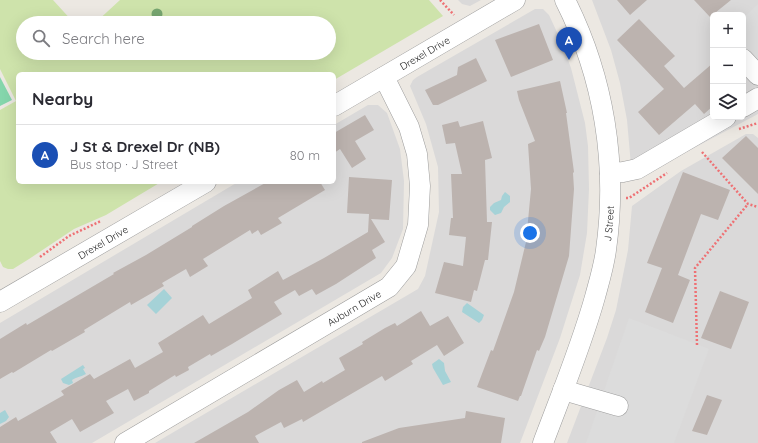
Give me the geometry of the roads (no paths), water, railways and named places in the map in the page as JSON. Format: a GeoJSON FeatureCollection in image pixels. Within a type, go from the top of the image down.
{"type":"FeatureCollection","features":[{"type":"Feature","properties":{"kind":"street","name":"Drexel Drive"},"geometry":{"type":"LineString","coordinates":[[336,105],[515,0]]}},
{"type":"Feature","properties":{"kind":"street","name":"J Street"},"geometry":{"type":"LineString","coordinates":[[543,443],[589,320],[606,251],[610,198],[608,140],[600,95],[585,45],[565,0]]}},
{"type":"Feature","properties":{"kind":"street"},"geometry":{"type":"LineString","coordinates":[[746,62],[758,75]]}},
{"type":"Feature","properties":{"kind":"street","name":"Auburn Drive"},"geometry":{"type":"LineString","coordinates":[[125,443],[389,287],[406,266],[418,225],[420,186],[417,154],[410,127],[384,77]]}},
{"type":"Feature","properties":{"kind":"street"},"geometry":{"type":"LineString","coordinates":[[746,105],[758,98]]}},
{"type":"Feature","properties":{"kind":"street"},"geometry":{"type":"LineString","coordinates":[[610,173],[637,169],[721,120]]}},
{"type":"Feature","properties":{"kind":"street","name":"Drexel Drive"},"geometry":{"type":"LineString","coordinates":[[0,302],[203,184]]}},
{"type":"Feature","properties":{"kind":"street"},"geometry":{"type":"LineString","coordinates":[[563,390],[618,406]]}},
{"type":"Feature","properties":{"kind":"water"},"geometry":{"type":"Polygon","coordinates":[[[505,192],[510,196],[510,202],[504,207],[501,213],[495,215],[490,210],[490,207],[494,203],[501,200],[505,192]]]}},
{"type":"Feature","properties":{"kind":"water"},"geometry":{"type":"Polygon","coordinates":[[[164,289],[172,298],[156,314],[147,305],[164,289]]]}},
{"type":"Feature","properties":{"kind":"water"},"geometry":{"type":"Polygon","coordinates":[[[467,303],[484,315],[479,323],[462,312],[463,307],[467,303]]]}},
{"type":"Feature","properties":{"kind":"water"},"geometry":{"type":"Polygon","coordinates":[[[439,359],[444,363],[445,371],[451,382],[443,385],[432,364],[439,359]]]}},
{"type":"Feature","properties":{"kind":"water"},"geometry":{"type":"Polygon","coordinates":[[[83,365],[85,368],[83,369],[86,374],[75,378],[72,380],[73,383],[69,385],[63,383],[61,379],[83,365]]]}},
{"type":"Feature","properties":{"kind":"water"},"geometry":{"type":"Polygon","coordinates":[[[5,410],[9,417],[6,421],[0,424],[0,413],[5,410]]]}},
{"type":"Feature","properties":{"kind":"place","name":"J St & Drexel Dr (NB)"},"geometry":{"type":"Point","coordinates":[569,60]}}]}
